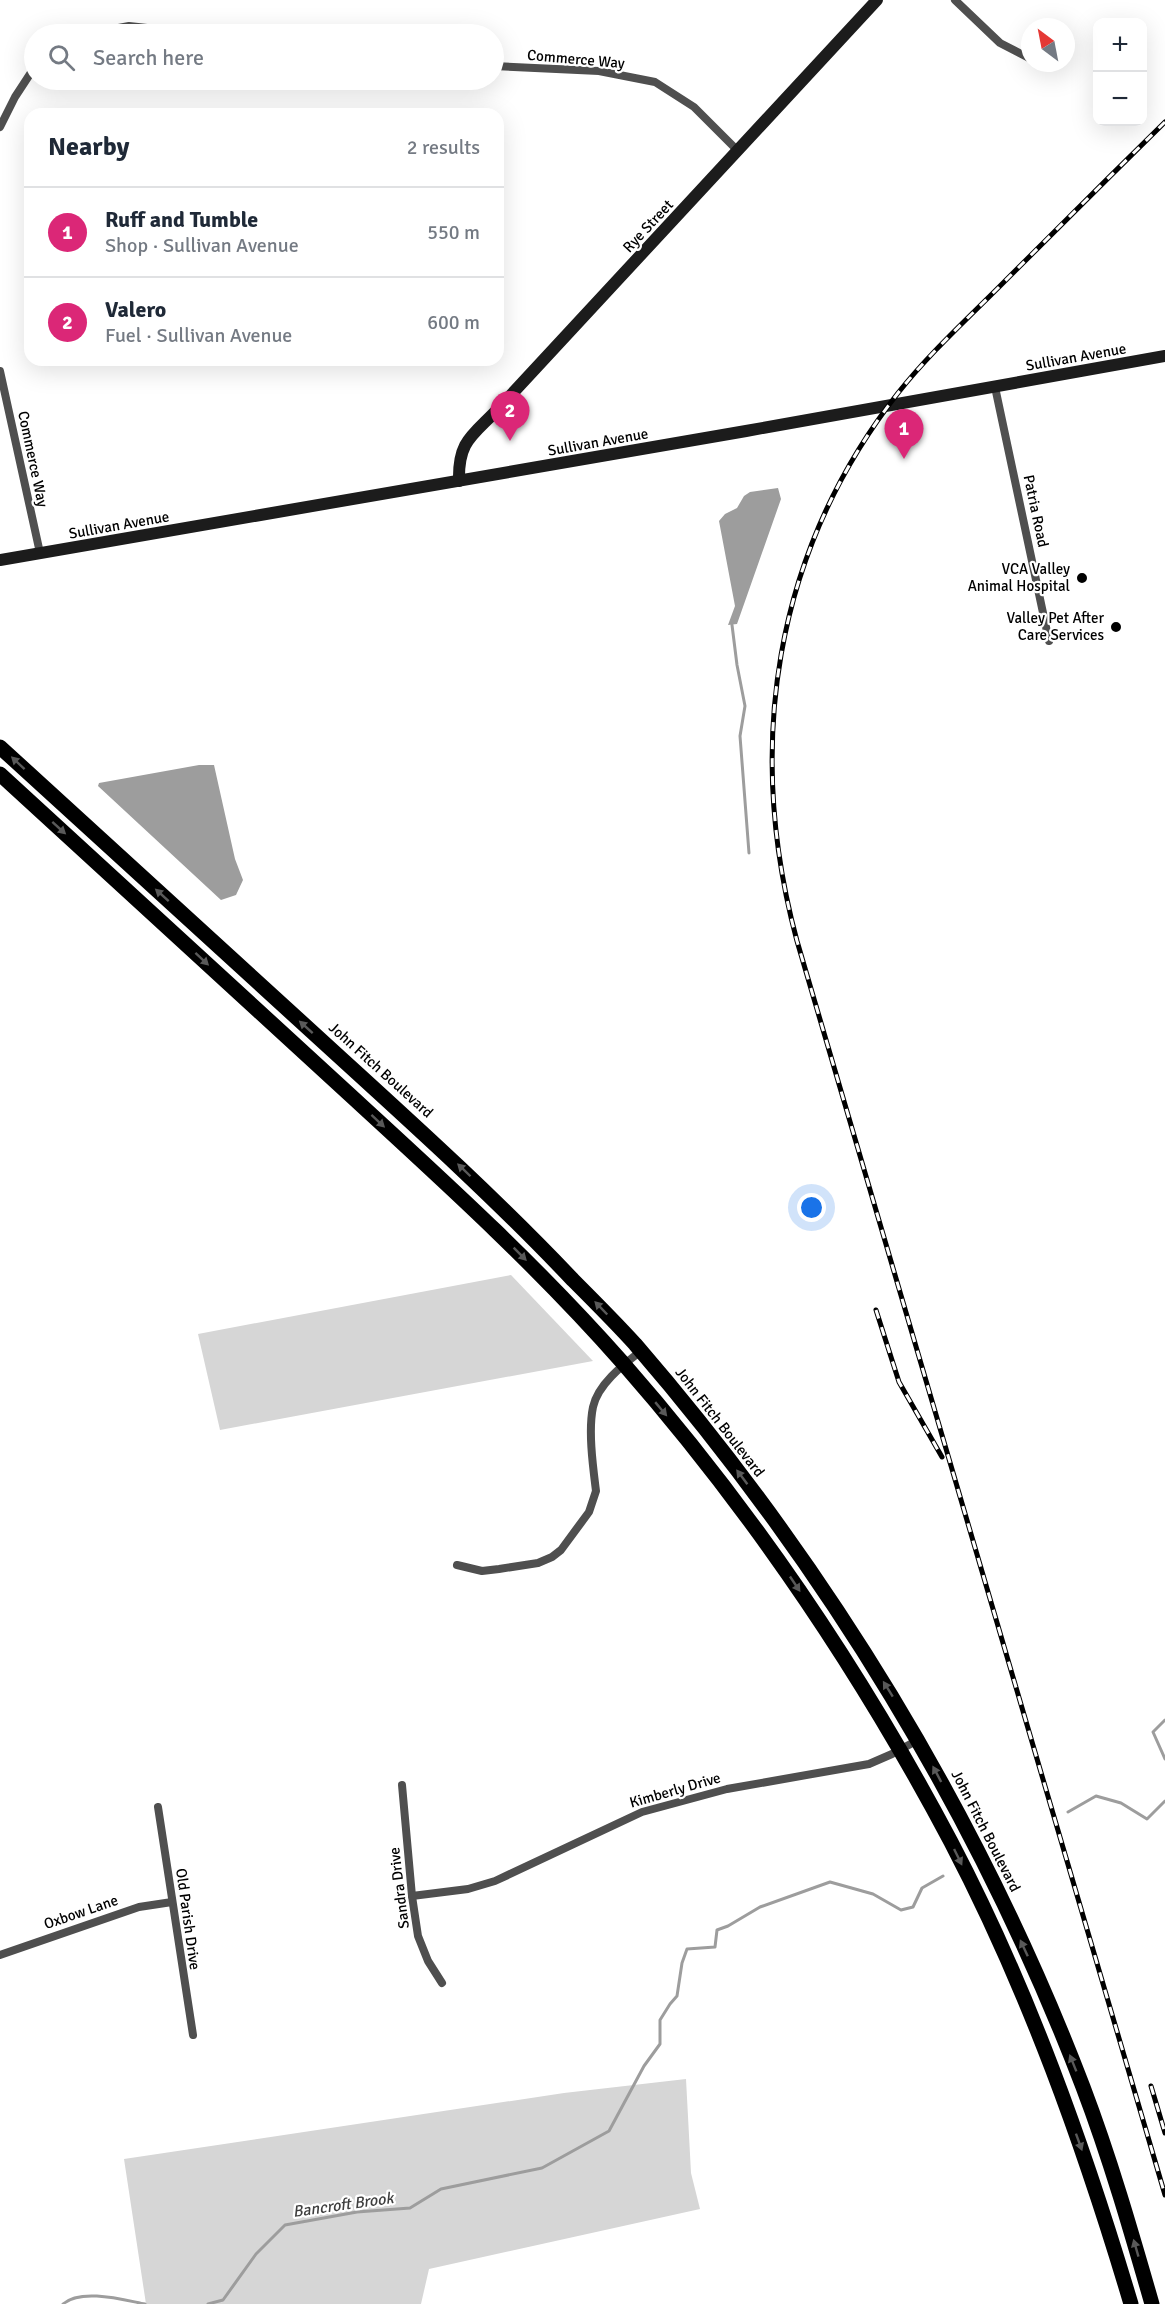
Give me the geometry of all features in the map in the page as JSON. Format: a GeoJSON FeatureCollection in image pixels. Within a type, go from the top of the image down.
{"type":"FeatureCollection","features":[{"type":"Feature","properties":{"kind":"highway","name":"John Fitch Boulevard"},"geometry":{"type":"LineString","coordinates":[[0,747],[460,1166],[641,1351],[706,1430],[777,1524],[852,1632],[918,1739],[976,1848],[1048,2002],[1083,2089],[1107,2157],[1152,2304]]}},
{"type":"Feature","properties":{"kind":"highway"},"geometry":{"type":"LineString","coordinates":[[0,774],[489,1222],[624,1364],[761,1536],[835,1643],[900,1750],[957,1854],[1027,2009],[1060,2090],[1099,2198],[1131,2304]]}},
{"type":"Feature","properties":{"kind":"highway"},"geometry":{"type":"LineString","coordinates":[[335,1081],[350,1066]]}},
{"type":"Feature","properties":{"kind":"highway"},"geometry":{"type":"LineString","coordinates":[[761,1536],[777,1524]]}},
{"type":"Feature","properties":{"kind":"highway"},"geometry":{"type":"LineString","coordinates":[[835,1643],[852,1632]]}},
{"type":"Feature","properties":{"kind":"highway"},"geometry":{"type":"LineString","coordinates":[[1027,2009],[1048,2002]]}},
{"type":"Feature","properties":{"kind":"main road","name":"Rye Street"},"geometry":{"type":"LineString","coordinates":[[459,480],[458,462],[462,448],[471,436],[876,0]]}},
{"type":"Feature","properties":{"kind":"main road","name":"Sullivan Avenue"},"geometry":{"type":"LineString","coordinates":[[0,560],[1165,356]]}},
{"type":"Feature","properties":{"kind":"street"},"geometry":{"type":"LineString","coordinates":[[955,0],[1000,43],[1021,54]]}},
{"type":"Feature","properties":{"kind":"street","name":"Commerce Way"},"geometry":{"type":"LineString","coordinates":[[504,66],[599,71],[655,82],[694,107],[738,151]]}},
{"type":"Feature","properties":{"kind":"street"},"geometry":{"type":"LineString","coordinates":[[0,127],[24,83]]}},
{"type":"Feature","properties":{"kind":"street","name":"Commerce Way"},"geometry":{"type":"LineString","coordinates":[[0,371],[40,553]]}},
{"type":"Feature","properties":{"kind":"street","name":"Patria Road"},"geometry":{"type":"LineString","coordinates":[[996,387],[1049,641]]}},
{"type":"Feature","properties":{"kind":"street"},"geometry":{"type":"LineString","coordinates":[[457,1565],[482,1570],[519,1567],[538,1563],[561,1550],[589,1512],[594,1501],[596,1491],[593,1406],[602,1389],[624,1364],[641,1351]]}},
{"type":"Feature","properties":{"kind":"street","name":"Kimberly Drive"},"geometry":{"type":"LineString","coordinates":[[412,1896],[468,1889],[495,1881],[642,1812],[673,1802],[727,1789],[864,1765],[882,1759],[918,1739]]}},
{"type":"Feature","properties":{"kind":"street","name":"Sandra Drive"},"geometry":{"type":"LineString","coordinates":[[402,1785],[418,1936],[428,1960],[442,1983]]}},
{"type":"Feature","properties":{"kind":"street","name":"Old Parish Drive"},"geometry":{"type":"LineString","coordinates":[[158,1807],[193,2035]]}},
{"type":"Feature","properties":{"kind":"street","name":"Oxbow Lane"},"geometry":{"type":"LineString","coordinates":[[0,1955],[139,1907],[172,1902]]}},
{"type":"Feature","properties":{"kind":"shaded area"},"geometry":{"type":"Polygon","coordinates":[[[778,488],[781,499],[737,624],[728,625],[735,606],[719,521],[725,514],[737,508],[744,496],[750,492],[778,488]]]}},
{"type":"Feature","properties":{"kind":"shaded area"},"geometry":{"type":"Polygon","coordinates":[[[199,765],[214,765],[235,859],[243,880],[236,895],[221,900],[98,786],[99,783],[199,765]]]}},
{"type":"Feature","properties":{"kind":"shaded area"},"geometry":{"type":"Polygon","coordinates":[[[511,1275],[593,1361],[220,1430],[198,1334],[511,1275]]]}},
{"type":"Feature","properties":{"kind":"shaded area"},"geometry":{"type":"Polygon","coordinates":[[[686,2079],[691,2173],[700,2209],[429,2269],[421,2304],[146,2304],[124,2159],[564,2093],[686,2079]]]}},
{"type":"Feature","properties":{"kind":"waterway"},"geometry":{"type":"LineString","coordinates":[[732,625],[745,706],[740,736],[749,853]]}},
{"type":"Feature","properties":{"kind":"waterway","name":"Bancroft Brook"},"geometry":{"type":"LineString","coordinates":[[1165,1720],[1153,1732],[1165,1759]]}},
{"type":"Feature","properties":{"kind":"waterway","name":"Bancroft Brook"},"geometry":{"type":"LineString","coordinates":[[1068,1812],[1096,1796],[1121,1803],[1147,1819],[1165,1801]]}},
{"type":"Feature","properties":{"kind":"waterway","name":"Bancroft Brook"},"geometry":{"type":"LineString","coordinates":[[208,2304],[223,2300],[256,2254],[285,2225],[357,2212],[410,2208],[441,2189],[542,2168],[609,2131],[644,2066],[660,2044],[660,2020],[677,1996],[682,1963],[687,1949],[715,1947],[717,1930],[760,1907],[830,1882],[873,1894],[901,1910],[913,1907],[922,1888],[943,1876]]}},
{"type":"Feature","properties":{"kind":"waterway","name":"Bancroft Brook"},"geometry":{"type":"LineString","coordinates":[[63,2304],[71,2299],[91,2296],[145,2304]]}},
{"type":"Feature","properties":{"kind":"railway"},"geometry":{"type":"LineString","coordinates":[[1165,122],[934,352],[898,393],[856,455],[822,519],[797,586],[781,655],[773,725],[773,796],[781,869],[797,941],[1165,2195]]}},
{"type":"Feature","properties":{"kind":"railway"},"geometry":{"type":"LineString","coordinates":[[876,1310],[899,1382],[942,1457]]}},
{"type":"Feature","properties":{"kind":"railway"},"geometry":{"type":"LineString","coordinates":[[1151,2086],[1165,2133]]}},
{"type":"Feature","properties":{"kind":"place","name":"Valero"},"geometry":{"type":"Point","coordinates":[510,441]}},
{"type":"Feature","properties":{"kind":"place","name":"Ruff and Tumble"},"geometry":{"type":"Point","coordinates":[904,459]}},
{"type":"Feature","properties":{"kind":"place","name":"VCA Valley Animal Hospital"},"geometry":{"type":"Point","coordinates":[1082,578]}},
{"type":"Feature","properties":{"kind":"place","name":"Valley Pet After Care Services"},"geometry":{"type":"Point","coordinates":[1116,627]}}]}
